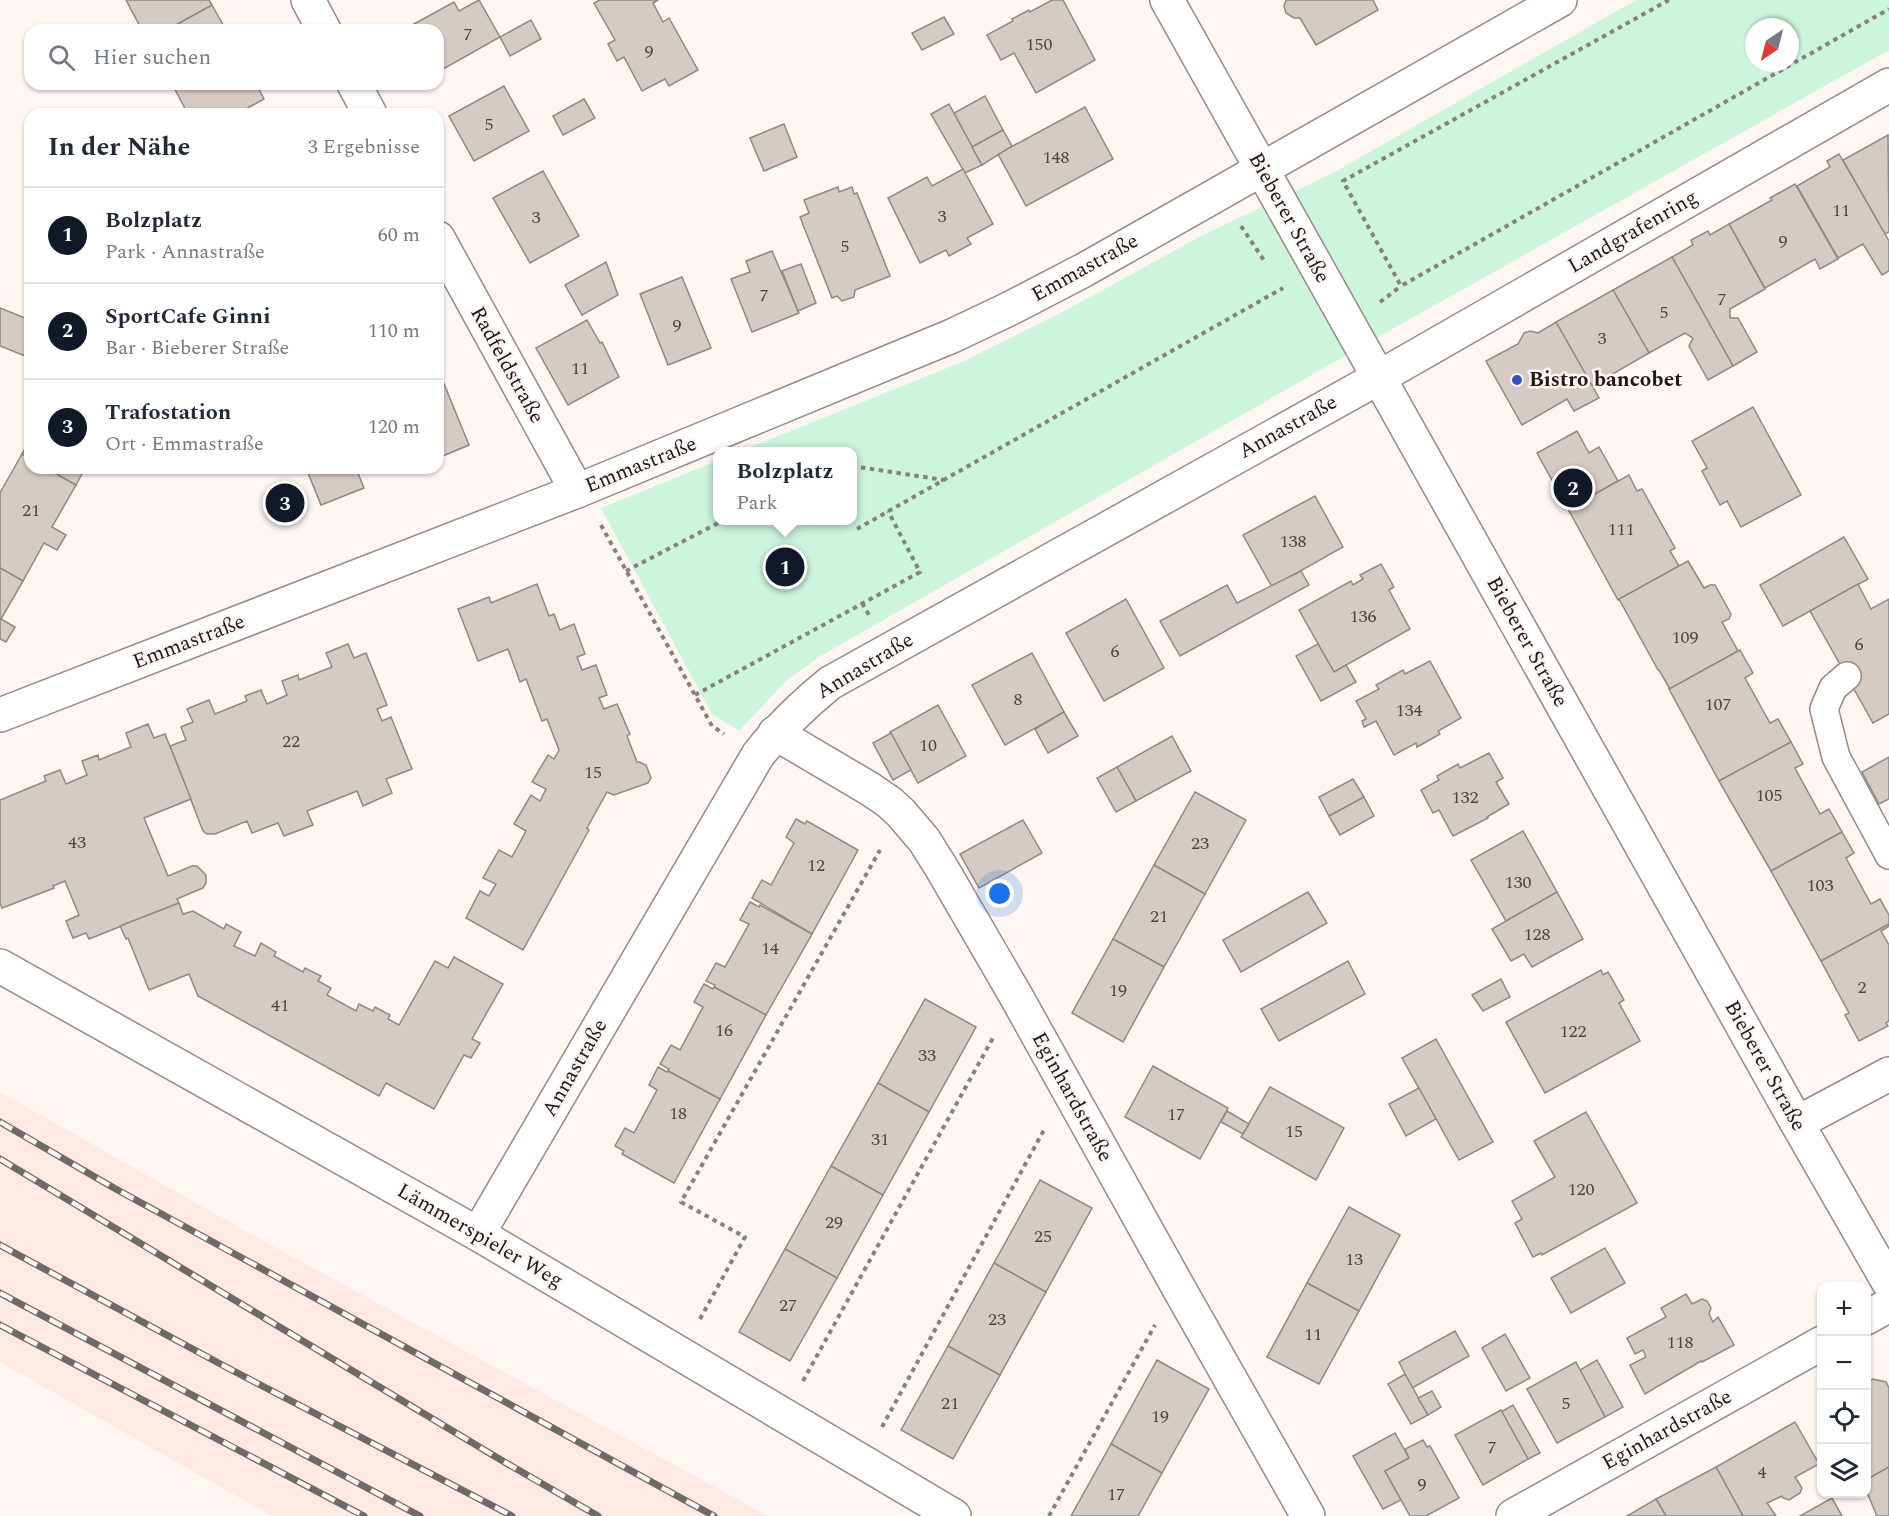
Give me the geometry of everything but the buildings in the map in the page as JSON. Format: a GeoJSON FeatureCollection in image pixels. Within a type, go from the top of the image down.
{"type":"FeatureCollection","features":[{"type":"Feature","properties":{"kind":"street"},"geometry":{"type":"LineString","coordinates":[[308,0],[321,24]]}},
{"type":"Feature","properties":{"kind":"street","name":"Bieberer Straße"},"geometry":{"type":"LineString","coordinates":[[1167,0],[1889,1283]]}},
{"type":"Feature","properties":{"kind":"street"},"geometry":{"type":"LineString","coordinates":[[1261,168],[1560,0]]}},
{"type":"Feature","properties":{"kind":"street","name":"Landgrafenring"},"geometry":{"type":"LineString","coordinates":[[1378,378],[1889,85]]}},
{"type":"Feature","properties":{"kind":"street"},"geometry":{"type":"LineString","coordinates":[[357,90],[367,108]]}},
{"type":"Feature","properties":{"kind":"street","name":"Emmastraße"},"geometry":{"type":"LineString","coordinates":[[0,715],[577,491],[952,336],[1084,270],[1261,168]]}},
{"type":"Feature","properties":{"kind":"street","name":"Radfeldstraße"},"geometry":{"type":"LineString","coordinates":[[444,249],[577,491]]}},
{"type":"Feature","properties":{"kind":"street","name":"Annastraße"},"geometry":{"type":"LineString","coordinates":[[478,1234],[766,744],[802,706],[830,683],[1378,378]]}},
{"type":"Feature","properties":{"kind":"street","name":"Eginhardstraße"},"geometry":{"type":"LineString","coordinates":[[766,744],[870,789],[901,813],[924,840],[1068,1087],[1308,1516]]}},
{"type":"Feature","properties":{"kind":"street","name":"Lämmerspieler Weg"},"geometry":{"type":"LineString","coordinates":[[0,966],[478,1234],[954,1516]]}},
{"type":"Feature","properties":{"kind":"street"},"geometry":{"type":"LineString","coordinates":[[1797,1123],[1889,1074]]}},
{"type":"Feature","properties":{"kind":"street"},"geometry":{"type":"LineString","coordinates":[[1871,1315],[1889,1305]]}},
{"type":"Feature","properties":{"kind":"street","name":"Eginhardstraße"},"geometry":{"type":"LineString","coordinates":[[1513,1516],[1817,1345]]}},
{"type":"Feature","properties":{"kind":"lane"},"geometry":{"type":"LineString","coordinates":[[1847,676],[1833,688],[1824,709],[1836,757],[1889,855]]}},
{"type":"Feature","properties":{"kind":"path"},"geometry":{"type":"LineString","coordinates":[[1668,0],[1343,181],[1401,286],[1889,9]]}},
{"type":"Feature","properties":{"kind":"path"},"geometry":{"type":"LineString","coordinates":[[1219,192],[1270,269]]}},
{"type":"Feature","properties":{"kind":"path"},"geometry":{"type":"LineString","coordinates":[[857,529],[1283,288],[1276,279]]}},
{"type":"Feature","properties":{"kind":"path"},"geometry":{"type":"LineString","coordinates":[[857,467],[944,480]]}},
{"type":"Feature","properties":{"kind":"path"},"geometry":{"type":"LineString","coordinates":[[577,491],[606,532],[712,726],[766,744]]}},
{"type":"Feature","properties":{"kind":"path"},"geometry":{"type":"LineString","coordinates":[[695,695],[920,572],[888,512]]}},
{"type":"Feature","properties":{"kind":"path"},"geometry":{"type":"LineString","coordinates":[[626,570],[714,525]]}},
{"type":"Feature","properties":{"kind":"path"},"geometry":{"type":"LineString","coordinates":[[681,1354],[745,1237],[681,1202],[901,813]]}},
{"type":"Feature","properties":{"kind":"path"},"geometry":{"type":"LineString","coordinates":[[784,1416],[1016,996]]}},
{"type":"Feature","properties":{"kind":"path"},"geometry":{"type":"LineString","coordinates":[[863,1462],[1068,1087]]}},
{"type":"Feature","properties":{"kind":"path"},"geometry":{"type":"LineString","coordinates":[[1049,1516],[1177,1285]]}},
{"type":"Feature","properties":{"kind":"shaded area"},"geometry":{"type":"Polygon","coordinates":[[[0,1092],[265,1242],[768,1516],[272,1516],[0,1362],[0,1092]]]}},
{"type":"Feature","properties":{"kind":"green space"},"geometry":{"type":"Polygon","coordinates":[[[1636,0],[1889,0],[1889,50],[1364,345],[819,657],[787,680],[739,731],[712,714],[601,508],[713,463],[713,525],[857,525],[857,447],[751,447],[962,362],[1059,314],[1203,235],[1333,173],[1636,0]]]}},
{"type":"Feature","properties":{"kind":"railway"},"geometry":{"type":"LineString","coordinates":[[0,1122],[114,1188],[714,1516]]}},
{"type":"Feature","properties":{"kind":"railway"},"geometry":{"type":"LineString","coordinates":[[0,1159],[598,1516]]}},
{"type":"Feature","properties":{"kind":"railway"},"geometry":{"type":"LineString","coordinates":[[0,1245],[226,1367],[512,1516]]}},
{"type":"Feature","properties":{"kind":"railway"},"geometry":{"type":"LineString","coordinates":[[0,1293],[420,1516]]}},
{"type":"Feature","properties":{"kind":"railway"},"geometry":{"type":"LineString","coordinates":[[0,1325],[364,1516]]}},
{"type":"Feature","properties":{"kind":"place","name":"Bistro bancobet"},"geometry":{"type":"Point","coordinates":[1517,380]}},
{"type":"Feature","properties":{"kind":"place","name":"SportCafe Ginni"},"geometry":{"type":"Point","coordinates":[1573,488]}},
{"type":"Feature","properties":{"kind":"place","name":"Trafostation"},"geometry":{"type":"Point","coordinates":[285,503]}},
{"type":"Feature","properties":{"kind":"place","name":"Bolzplatz"},"geometry":{"type":"Point","coordinates":[785,567]}}]}
